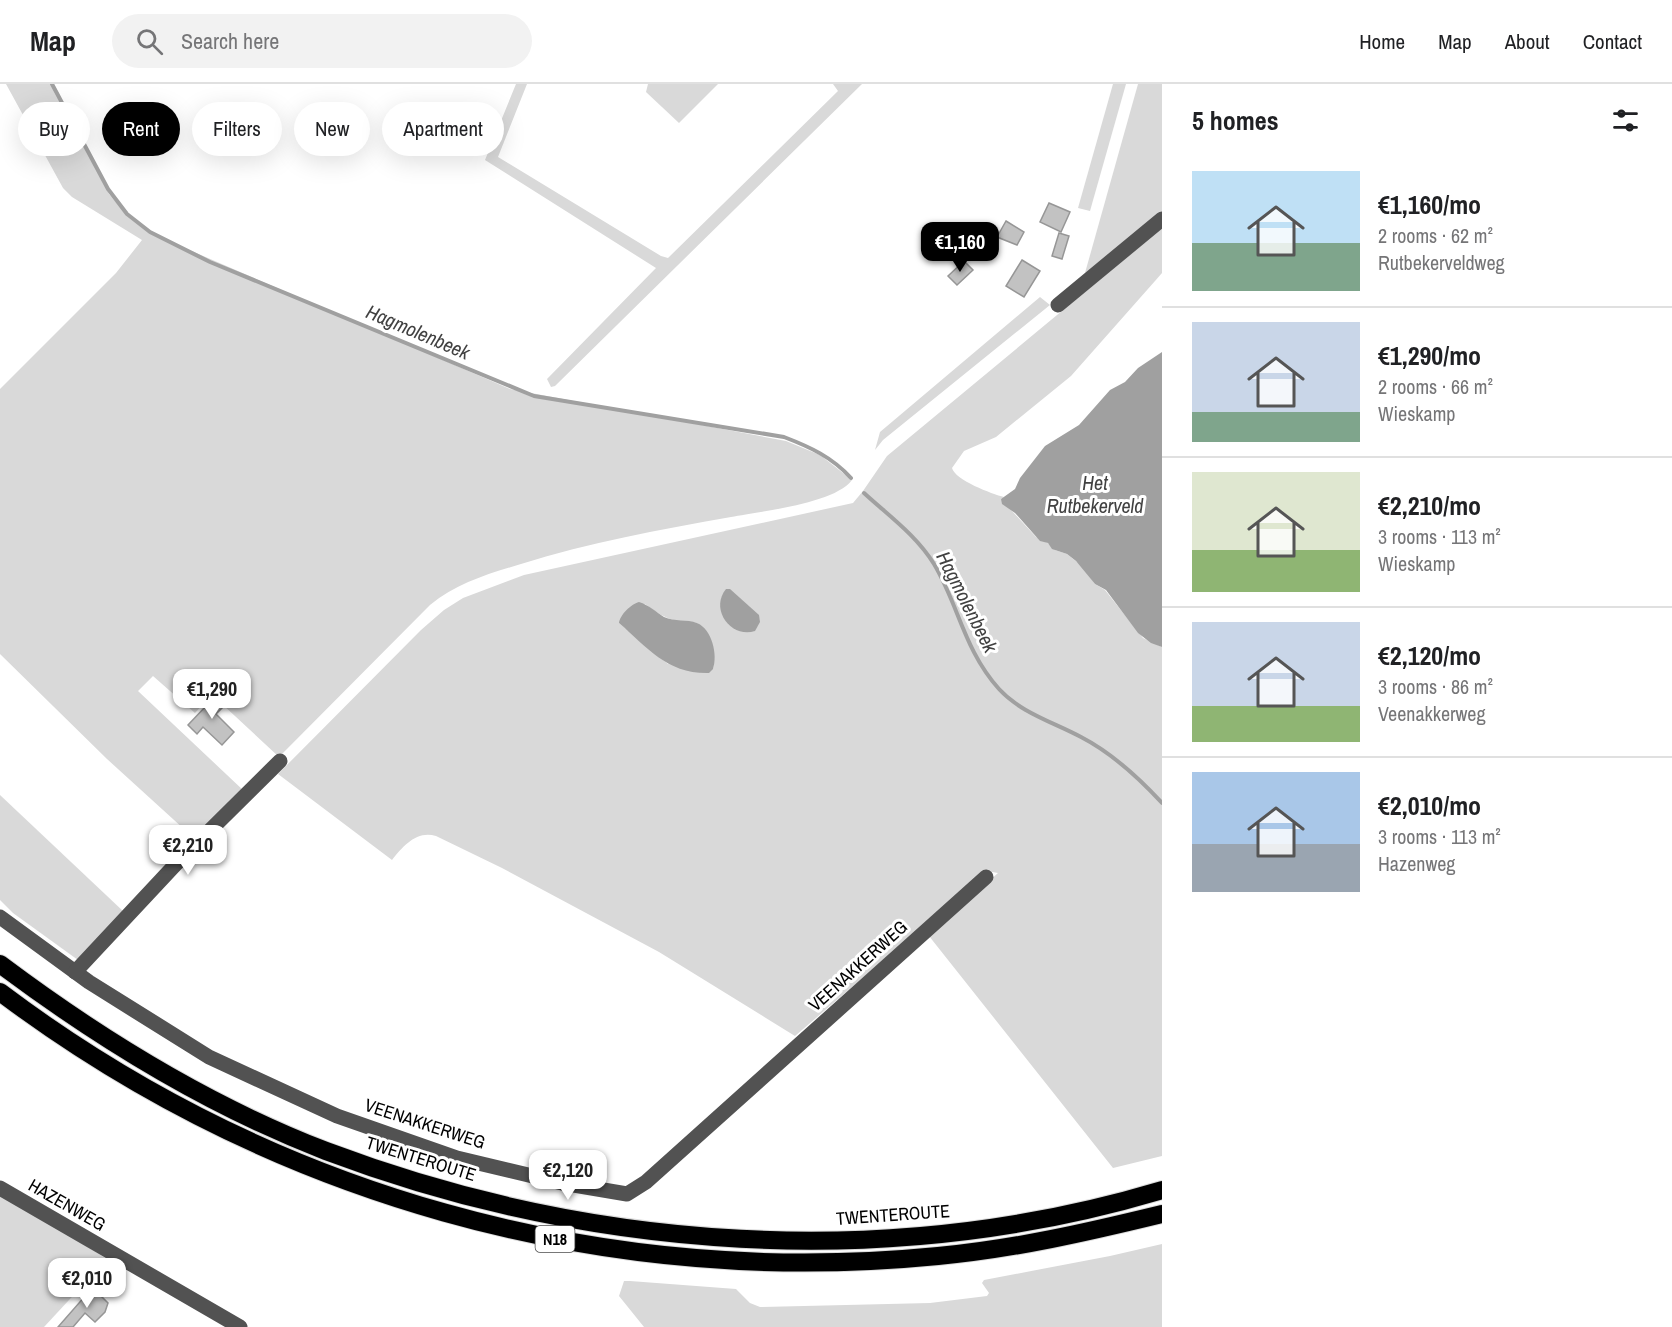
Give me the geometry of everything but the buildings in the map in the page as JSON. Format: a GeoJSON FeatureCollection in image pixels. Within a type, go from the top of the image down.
{"type":"FeatureCollection","features":[{"type":"Feature","properties":{"kind":"highway","name":"TWENTEROUTE"},"geometry":{"type":"LineString","coordinates":[[0,964],[45,997],[142,1060],[262,1122],[324,1150],[427,1186],[564,1219],[709,1238],[872,1239],[934,1235],[1004,1226],[1103,1206],[1162,1190]]}},
{"type":"Feature","properties":{"kind":"highway","name":"N18"},"geometry":{"type":"LineString","coordinates":[[0,992],[128,1078],[261,1148],[403,1201],[451,1215],[571,1243],[658,1255],[720,1260],[808,1263],[874,1261],[1004,1248],[1069,1236],[1162,1214]]}},
{"type":"Feature","properties":{"kind":"street"},"geometry":{"type":"LineString","coordinates":[[1058,305],[1162,219]]}},
{"type":"Feature","properties":{"kind":"street"},"geometry":{"type":"LineString","coordinates":[[75,972],[175,865],[280,761]]}},
{"type":"Feature","properties":{"kind":"street","name":"VEENAKKERWEG"},"geometry":{"type":"LineString","coordinates":[[0,917],[75,972],[209,1057],[337,1116],[457,1158],[562,1183],[627,1194],[646,1182],[986,877]]}},
{"type":"Feature","properties":{"kind":"street","name":"HAZENWEG"},"geometry":{"type":"LineString","coordinates":[[0,1188],[240,1327]]}},
{"type":"Feature","properties":{"kind":"shaded area"},"geometry":{"type":"Polygon","coordinates":[[[6,84],[51,84],[60,102],[18,102],[18,106],[6,84]]]}},
{"type":"Feature","properties":{"kind":"shaded area"},"geometry":{"type":"Polygon","coordinates":[[[516,84],[527,84],[504,142],[504,113],[516,84]]]}},
{"type":"Feature","properties":{"kind":"shaded area"},"geometry":{"type":"Polygon","coordinates":[[[648,84],[718,84],[679,123],[646,92],[648,84]]]}},
{"type":"Feature","properties":{"kind":"shaded area"},"geometry":{"type":"Polygon","coordinates":[[[833,84],[862,84],[555,386],[551,387],[547,379],[656,268],[485,160],[487,156],[498,156],[661,256],[668,258],[838,91],[833,84]]]}},
{"type":"Feature","properties":{"kind":"shaded area"},"geometry":{"type":"Polygon","coordinates":[[[1113,84],[1126,84],[1090,211],[1078,208],[1113,84]]]}},
{"type":"Feature","properties":{"kind":"shaded area"},"geometry":{"type":"Polygon","coordinates":[[[1138,84],[1162,84],[1162,214],[1085,273],[1138,84]]]}},
{"type":"Feature","properties":{"kind":"shaded area"},"geometry":{"type":"Polygon","coordinates":[[[45,156],[89,156],[109,194],[122,209],[171,242],[510,389],[786,441],[820,455],[852,480],[843,488],[814,501],[599,543],[547,556],[462,585],[430,605],[279,757],[222,704],[224,702],[209,687],[200,696],[205,702],[195,713],[153,676],[138,691],[244,791],[196,840],[107,759],[0,654],[0,389],[116,273],[142,240],[72,197],[63,188],[45,156]]]}},
{"type":"Feature","properties":{"kind":"shaded area"},"geometry":{"type":"Polygon","coordinates":[[[1162,228],[1162,273],[1155,281],[1071,376],[996,437],[964,451],[952,468],[967,482],[1004,497],[1001,499],[1036,537],[1048,543],[1055,550],[1067,554],[1082,566],[1095,584],[1105,590],[1143,638],[1162,647],[1162,1156],[1113,1168],[929,936],[998,873],[987,871],[795,1036],[659,952],[502,868],[436,836],[423,835],[411,840],[392,860],[278,774],[421,630],[444,610],[463,598],[524,575],[853,503],[887,456],[1162,228]],[[645,604],[628,611],[619,623],[668,664],[713,669],[714,657],[711,643],[702,626],[695,622],[669,618],[645,604]]]}},
{"type":"Feature","properties":{"kind":"shaded area"},"geometry":{"type":"Polygon","coordinates":[[[1040,297],[1050,305],[883,440],[875,450],[880,432],[1040,297]]]}},
{"type":"Feature","properties":{"kind":"shaded area"},"geometry":{"type":"Polygon","coordinates":[[[0,795],[124,912],[78,960],[13,913],[0,900],[0,795]]]}},
{"type":"Feature","properties":{"kind":"shaded area"},"geometry":{"type":"Polygon","coordinates":[[[0,1192],[107,1259],[44,1327],[0,1327],[0,1192]]]}},
{"type":"Feature","properties":{"kind":"shaded area"},"geometry":{"type":"Polygon","coordinates":[[[1162,1244],[1162,1327],[644,1327],[619,1296],[624,1281],[630,1281],[736,1289],[750,1303],[760,1307],[930,1303],[987,1296],[989,1293],[982,1283],[984,1280],[1162,1244]]]}},
{"type":"Feature","properties":{"kind":"water","name":"Het Rutbekerveld"},"geometry":{"type":"Polygon","coordinates":[[[1162,352],[1162,647],[1151,643],[1138,633],[1106,590],[1095,584],[1076,561],[1067,554],[1052,549],[1048,543],[1040,541],[1015,513],[1002,504],[1001,499],[1015,489],[1020,478],[1045,446],[1079,425],[1110,390],[1125,382],[1138,368],[1162,352]]]}},
{"type":"Feature","properties":{"kind":"water"},"geometry":{"type":"Polygon","coordinates":[[[726,589],[730,589],[759,615],[760,622],[755,631],[738,631],[726,621],[720,606],[721,597],[726,589]]]}},
{"type":"Feature","properties":{"kind":"water"},"geometry":{"type":"Polygon","coordinates":[[[639,602],[664,617],[693,622],[702,626],[713,643],[715,657],[713,669],[709,673],[681,669],[659,658],[639,642],[619,623],[626,610],[639,602]]]}},
{"type":"Feature","properties":{"kind":"waterway","name":"Hagmolenbeek"},"geometry":{"type":"LineString","coordinates":[[52,84],[108,189],[127,214],[150,232],[210,262],[534,396],[784,437],[820,453],[851,478]]}},
{"type":"Feature","properties":{"kind":"waterway","name":"Hagmolenbeek"},"geometry":{"type":"LineString","coordinates":[[864,493],[902,526],[934,564],[978,659],[999,689],[1027,711],[1081,737],[1104,751],[1134,775],[1162,803]]}}]}
